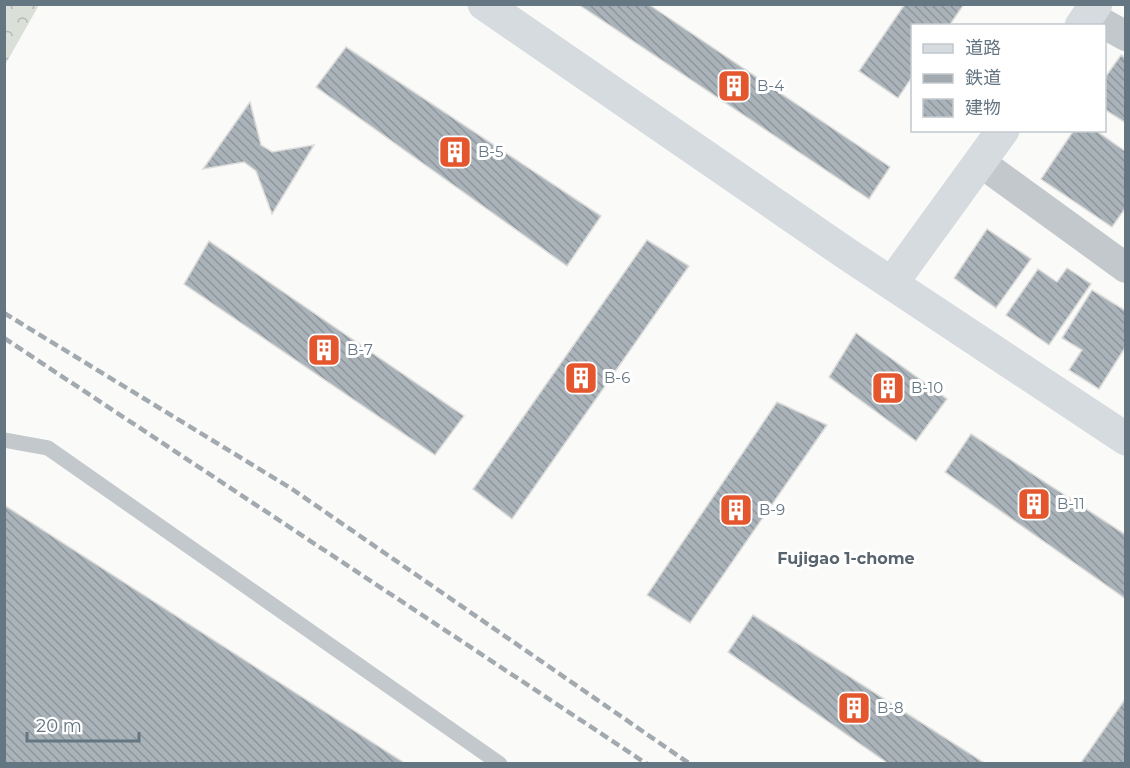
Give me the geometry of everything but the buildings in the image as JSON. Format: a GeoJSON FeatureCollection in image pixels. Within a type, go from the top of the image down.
{"type":"FeatureCollection","features":[{"type":"Feature","properties":{"kind":"street"},"geometry":{"type":"LineString","coordinates":[[484,4],[847,254],[1125,439]]}},
{"type":"Feature","properties":{"kind":"street"},"geometry":{"type":"LineString","coordinates":[[1088,15],[1104,24]]}},
{"type":"Feature","properties":{"kind":"street"},"geometry":{"type":"LineString","coordinates":[[1106,25],[1125,36]]}},
{"type":"Feature","properties":{"kind":"street"},"geometry":{"type":"LineString","coordinates":[[892,283],[1002,132]]}},
{"type":"Feature","properties":{"kind":"street"},"geometry":{"type":"LineString","coordinates":[[980,162],[1125,268]]}},
{"type":"Feature","properties":{"kind":"lane"},"geometry":{"type":"LineString","coordinates":[[4,440],[48,448],[500,764]]}},
{"type":"Feature","properties":{"kind":"green space"},"geometry":{"type":"Polygon","coordinates":[[[4,5],[39,5],[5,65],[4,5]]]}},
{"type":"Feature","properties":{"kind":"railway"},"geometry":{"type":"LineString","coordinates":[[4,313],[292,489],[690,764]]}},
{"type":"Feature","properties":{"kind":"railway"},"geometry":{"type":"LineString","coordinates":[[4,338],[647,764]]}},
{"type":"Feature","properties":{"kind":"place","name":"B-4"},"geometry":{"type":"Point","coordinates":[734,86]}},
{"type":"Feature","properties":{"kind":"place","name":"B-5"},"geometry":{"type":"Point","coordinates":[455,152]}},
{"type":"Feature","properties":{"kind":"place","name":"B-7"},"geometry":{"type":"Point","coordinates":[324,350]}},
{"type":"Feature","properties":{"kind":"place","name":"B-6"},"geometry":{"type":"Point","coordinates":[581,378]}},
{"type":"Feature","properties":{"kind":"place","name":"B-10"},"geometry":{"type":"Point","coordinates":[888,388]}},
{"type":"Feature","properties":{"kind":"place","name":"B-11"},"geometry":{"type":"Point","coordinates":[1034,504]}},
{"type":"Feature","properties":{"kind":"place","name":"B-9"},"geometry":{"type":"Point","coordinates":[736,510]}},
{"type":"Feature","properties":{"kind":"place","name":"B-8"},"geometry":{"type":"Point","coordinates":[854,708]}},
{"type":"Feature","properties":{"kind":"district","name":"Fujigao 1-chome"},"geometry":{"type":"Point","coordinates":[846,558]}}]}
